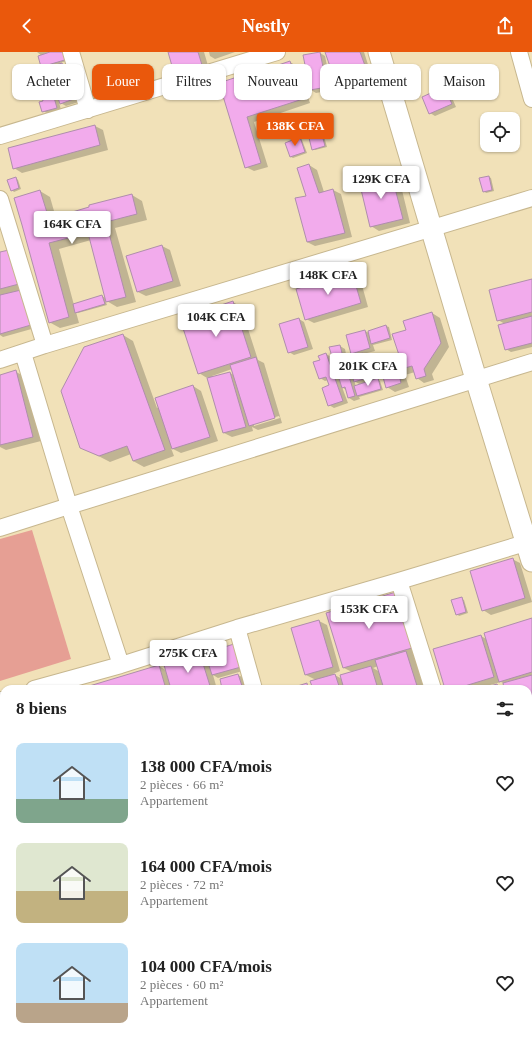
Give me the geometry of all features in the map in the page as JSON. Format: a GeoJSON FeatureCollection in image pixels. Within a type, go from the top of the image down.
{"type":"FeatureCollection","features":[{"type":"Feature","properties":{"kind":"street"},"geometry":{"type":"LineString","coordinates":[[71,52],[88,110]]}},
{"type":"Feature","properties":{"kind":"street"},"geometry":{"type":"LineString","coordinates":[[0,136],[277,52]]}},
{"type":"Feature","properties":{"kind":"street"},"geometry":{"type":"LineString","coordinates":[[48,685],[121,665],[236,628],[399,581],[530,548],[476,379],[379,52]]}},
{"type":"Feature","properties":{"kind":"street"},"geometry":{"type":"LineString","coordinates":[[519,52],[532,99]]}},
{"type":"Feature","properties":{"kind":"street"},"geometry":{"type":"LineString","coordinates":[[0,360],[45,345],[532,198]]}},
{"type":"Feature","properties":{"kind":"street"},"geometry":{"type":"LineString","coordinates":[[0,199],[6,242],[45,345]]}},
{"type":"Feature","properties":{"kind":"street"},"geometry":{"type":"LineString","coordinates":[[23,353],[69,506],[121,665]]}},
{"type":"Feature","properties":{"kind":"street"},"geometry":{"type":"LineString","coordinates":[[0,528],[532,362]]}},
{"type":"Feature","properties":{"kind":"street"},"geometry":{"type":"LineString","coordinates":[[399,581],[432,685]]}},
{"type":"Feature","properties":{"kind":"street"},"geometry":{"type":"LineString","coordinates":[[236,628],[253,685]]}},
{"type":"Feature","properties":{"kind":"shaded area"},"geometry":{"type":"Polygon","coordinates":[[[32,530],[71,659],[0,681],[0,539],[32,530]]]}},
{"type":"Feature","properties":{"kind":"building"},"geometry":{"type":"Polygon","coordinates":[[[50,52],[66,52],[68,59],[51,64],[40,64],[38,56],[50,52]]]}},
{"type":"Feature","properties":{"kind":"building"},"geometry":{"type":"Polygon","coordinates":[[[168,52],[198,52],[202,64],[171,64],[168,52]]]}},
{"type":"Feature","properties":{"kind":"building"},"geometry":{"type":"Polygon","coordinates":[[[320,52],[322,64],[320,64],[320,88],[312,90],[312,64],[305,64],[303,55],[320,52]]]}},
{"type":"Feature","properties":{"kind":"building"},"geometry":{"type":"Polygon","coordinates":[[[325,52],[360,52],[364,64],[329,64],[325,52]]]}},
{"type":"Feature","properties":{"kind":"building"},"geometry":{"type":"Polygon","coordinates":[[[290,61],[291,64],[281,64],[290,61]]]}},
{"type":"Feature","properties":{"kind":"building"},"geometry":{"type":"Polygon","coordinates":[[[234,78],[234,100],[300,100],[247,117],[261,163],[245,168],[224,100],[226,100],[226,81],[234,78]]]}},
{"type":"Feature","properties":{"kind":"building"},"geometry":{"type":"Polygon","coordinates":[[[429,94],[429,100],[450,100],[452,104],[429,114],[422,97],[429,94]]]}},
{"type":"Feature","properties":{"kind":"building"},"geometry":{"type":"Polygon","coordinates":[[[55,100],[57,108],[42,112],[39,102],[55,100]]]}},
{"type":"Feature","properties":{"kind":"building"},"geometry":{"type":"Polygon","coordinates":[[[59,100],[71,100],[60,104],[59,100]]]}},
{"type":"Feature","properties":{"kind":"building"},"geometry":{"type":"Polygon","coordinates":[[[95,125],[100,145],[13,169],[8,148],[95,125]]]}},
{"type":"Feature","properties":{"kind":"building"},"geometry":{"type":"Polygon","coordinates":[[[321,131],[325,146],[312,150],[308,134],[321,131]]]}},
{"type":"Feature","properties":{"kind":"building"},"geometry":{"type":"Polygon","coordinates":[[[300,137],[305,152],[290,157],[285,143],[300,137]]]}},
{"type":"Feature","properties":{"kind":"building"},"geometry":{"type":"Polygon","coordinates":[[[309,164],[319,193],[333,189],[345,233],[307,242],[295,198],[306,196],[297,168],[309,164]]]}},
{"type":"Feature","properties":{"kind":"building"},"geometry":{"type":"Polygon","coordinates":[[[391,173],[403,219],[370,227],[359,181],[391,173]]]}},
{"type":"Feature","properties":{"kind":"building"},"geometry":{"type":"Polygon","coordinates":[[[489,176],[492,190],[483,192],[479,178],[489,176]]]}},
{"type":"Feature","properties":{"kind":"building"},"geometry":{"type":"Polygon","coordinates":[[[16,177],[19,188],[11,191],[7,180],[16,177]]]}},
{"type":"Feature","properties":{"kind":"building"},"geometry":{"type":"Polygon","coordinates":[[[40,190],[49,219],[89,207],[89,205],[132,194],[137,214],[106,222],[126,297],[106,302],[88,233],[49,243],[69,317],[49,323],[14,198],[40,190]]]}},
{"type":"Feature","properties":{"kind":"building"},"geometry":{"type":"Polygon","coordinates":[[[162,245],[173,281],[137,292],[126,256],[162,245]]]}},
{"type":"Feature","properties":{"kind":"building"},"geometry":{"type":"Polygon","coordinates":[[[9,250],[19,284],[0,289],[0,252],[9,250]]]}},
{"type":"Feature","properties":{"kind":"building"},"geometry":{"type":"Polygon","coordinates":[[[352,272],[361,303],[305,320],[296,289],[352,272]]]}},
{"type":"Feature","properties":{"kind":"building"},"geometry":{"type":"Polygon","coordinates":[[[532,279],[532,312],[497,321],[489,290],[532,279]]]}},
{"type":"Feature","properties":{"kind":"building"},"geometry":{"type":"Polygon","coordinates":[[[21,290],[31,325],[0,334],[0,295],[21,290]]]}},
{"type":"Feature","properties":{"kind":"building"},"geometry":{"type":"Polygon","coordinates":[[[102,295],[105,304],[75,313],[73,304],[102,295]]]}},
{"type":"Feature","properties":{"kind":"building"},"geometry":{"type":"Polygon","coordinates":[[[233,301],[251,357],[198,374],[180,319],[233,301]]]}},
{"type":"Feature","properties":{"kind":"building"},"geometry":{"type":"Polygon","coordinates":[[[432,312],[441,343],[424,369],[426,376],[416,379],[412,366],[398,370],[401,383],[386,388],[380,366],[390,363],[388,358],[399,355],[392,334],[406,330],[403,321],[432,312]]]}},
{"type":"Feature","properties":{"kind":"building"},"geometry":{"type":"Polygon","coordinates":[[[532,316],[532,343],[505,350],[498,325],[532,316]]]}},
{"type":"Feature","properties":{"kind":"building"},"geometry":{"type":"Polygon","coordinates":[[[299,318],[308,347],[288,353],[279,324],[299,318]]]}},
{"type":"Feature","properties":{"kind":"building"},"geometry":{"type":"Polygon","coordinates":[[[386,325],[390,338],[371,344],[368,331],[386,325]]]}},
{"type":"Feature","properties":{"kind":"building"},"geometry":{"type":"Polygon","coordinates":[[[365,330],[370,348],[351,354],[346,335],[365,330]]]}},
{"type":"Feature","properties":{"kind":"building"},"geometry":{"type":"Polygon","coordinates":[[[123,334],[165,450],[133,461],[127,446],[99,456],[80,448],[61,391],[84,347],[123,334]]]}},
{"type":"Feature","properties":{"kind":"building"},"geometry":{"type":"Polygon","coordinates":[[[340,345],[345,365],[341,366],[342,371],[347,370],[355,396],[348,398],[345,387],[342,388],[329,347],[340,345]]]}},
{"type":"Feature","properties":{"kind":"building"},"geometry":{"type":"Polygon","coordinates":[[[326,353],[343,401],[328,406],[322,388],[329,385],[326,377],[319,379],[313,362],[320,360],[318,356],[326,353]]]}},
{"type":"Feature","properties":{"kind":"building"},"geometry":{"type":"Polygon","coordinates":[[[363,353],[370,377],[354,382],[347,358],[363,353]]]}},
{"type":"Feature","properties":{"kind":"building"},"geometry":{"type":"Polygon","coordinates":[[[256,357],[275,418],[249,426],[230,365],[256,357]]]}},
{"type":"Feature","properties":{"kind":"building"},"geometry":{"type":"Polygon","coordinates":[[[16,370],[33,437],[0,445],[0,375],[16,370]]]}},
{"type":"Feature","properties":{"kind":"building"},"geometry":{"type":"Polygon","coordinates":[[[230,372],[246,427],[223,433],[207,378],[230,372]]]}},
{"type":"Feature","properties":{"kind":"building"},"geometry":{"type":"Polygon","coordinates":[[[378,378],[381,389],[357,396],[354,386],[378,378]]]}},
{"type":"Feature","properties":{"kind":"building"},"geometry":{"type":"Polygon","coordinates":[[[193,385],[210,437],[172,449],[155,398],[193,385]]]}},
{"type":"Feature","properties":{"kind":"building"},"geometry":{"type":"Polygon","coordinates":[[[513,558],[525,598],[482,611],[470,571],[513,558]]]}},
{"type":"Feature","properties":{"kind":"building"},"geometry":{"type":"Polygon","coordinates":[[[396,592],[412,648],[343,668],[326,613],[396,592]]]}},
{"type":"Feature","properties":{"kind":"building"},"geometry":{"type":"Polygon","coordinates":[[[462,597],[466,612],[456,615],[451,600],[462,597]]]}},
{"type":"Feature","properties":{"kind":"building"},"geometry":{"type":"Polygon","coordinates":[[[532,618],[532,672],[499,682],[484,633],[532,618]]]}},
{"type":"Feature","properties":{"kind":"building"},"geometry":{"type":"Polygon","coordinates":[[[319,620],[333,667],[305,675],[291,628],[319,620]]]}},
{"type":"Feature","properties":{"kind":"building"},"geometry":{"type":"Polygon","coordinates":[[[481,635],[494,677],[468,685],[444,685],[433,649],[481,635]]]}},
{"type":"Feature","properties":{"kind":"building"},"geometry":{"type":"Polygon","coordinates":[[[234,644],[241,667],[212,675],[205,653],[234,644]]]}},
{"type":"Feature","properties":{"kind":"building"},"geometry":{"type":"Polygon","coordinates":[[[406,651],[417,685],[383,685],[375,660],[406,651]]]}},
{"type":"Feature","properties":{"kind":"building"},"geometry":{"type":"Polygon","coordinates":[[[200,654],[210,685],[170,685],[164,665],[200,654]]]}},
{"type":"Feature","properties":{"kind":"building"},"geometry":{"type":"Polygon","coordinates":[[[159,665],[165,685],[93,685],[159,665]]]}},
{"type":"Feature","properties":{"kind":"building"},"geometry":{"type":"Polygon","coordinates":[[[371,666],[377,685],[343,685],[340,675],[371,666]]]}},
{"type":"Feature","properties":{"kind":"building"},"geometry":{"type":"Polygon","coordinates":[[[238,674],[242,685],[221,685],[220,679],[238,674]]]}},
{"type":"Feature","properties":{"kind":"building"},"geometry":{"type":"Polygon","coordinates":[[[335,674],[339,685],[312,685],[310,681],[335,674]]]}},
{"type":"Feature","properties":{"kind":"building"},"geometry":{"type":"Polygon","coordinates":[[[532,675],[532,685],[503,685],[503,683],[532,675]]]}}]}
